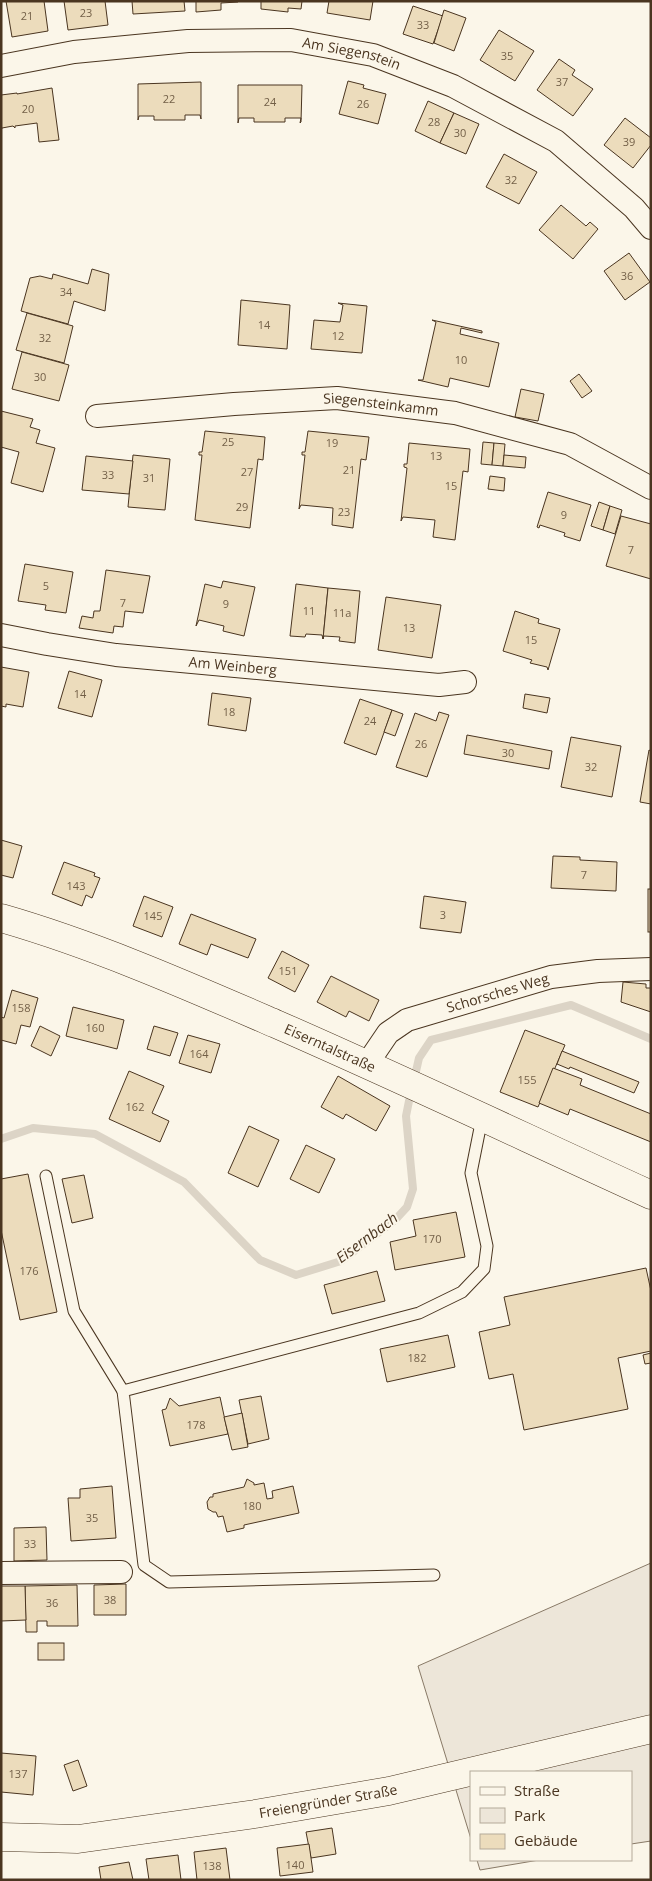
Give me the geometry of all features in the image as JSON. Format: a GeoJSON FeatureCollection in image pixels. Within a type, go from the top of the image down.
{"type":"FeatureCollection","features":[{"type":"Feature","properties":{"kind":"main road","name":"Eiserntalstraße"},"geometry":{"type":"LineString","coordinates":[[1,918],[98,950],[233,1006],[367,1064],[651,1195]]}},
{"type":"Feature","properties":{"kind":"main road","name":"Freiengründer Straße"},"geometry":{"type":"LineString","coordinates":[[471,1771],[651,1729]]}},
{"type":"Feature","properties":{"kind":"main road","name":"Freiengründer Straße"},"geometry":{"type":"LineString","coordinates":[[1,1837],[78,1839],[255,1814],[389,1790],[470,1771]]}},
{"type":"Feature","properties":{"kind":"street","name":"Am Siegenstein"},"geometry":{"type":"LineString","coordinates":[[1,66],[74,52],[188,41],[291,40],[373,55],[453,86],[556,141],[634,208],[651,228]]}},
{"type":"Feature","properties":{"kind":"street","name":"Siegensteinkamm"},"geometry":{"type":"LineString","coordinates":[[97,416],[234,404],[337,398],[455,413],[570,444],[651,488]]}},
{"type":"Feature","properties":{"kind":"street","name":"Am Weinberg"},"geometry":{"type":"LineString","coordinates":[[1,635],[126,656],[439,685],[466,682]]}},
{"type":"Feature","properties":{"kind":"street","name":"Schorsches Weg"},"geometry":{"type":"LineString","coordinates":[[367,1064],[388,1033],[407,1020],[551,977],[598,971],[651,968]]}},
{"type":"Feature","properties":{"kind":"street"},"geometry":{"type":"LineString","coordinates":[[1,1572],[121,1572]]}},
{"type":"Feature","properties":{"kind":"lane"},"geometry":{"type":"LineString","coordinates":[[123,1391],[419,1313],[462,1292],[484,1269],[487,1246],[471,1173],[482,1118]]}},
{"type":"Feature","properties":{"kind":"lane"},"geometry":{"type":"LineString","coordinates":[[46,1176],[74,1311],[123,1391],[144,1565],[169,1582],[434,1575]]}},
{"type":"Feature","properties":{"kind":"green space"},"geometry":{"type":"Polygon","coordinates":[[[651,1563],[651,1841],[632,1844],[632,1771],[470,1771],[470,1836],[418,1666],[651,1563]]]}},
{"type":"Feature","properties":{"kind":"green space"},"geometry":{"type":"Polygon","coordinates":[[[477,1861],[533,1861],[480,1870],[477,1861]]]}},
{"type":"Feature","properties":{"kind":"building"},"geometry":{"type":"Polygon","coordinates":[[[6,1],[44,1],[48,31],[12,37],[6,1]]]}},
{"type":"Feature","properties":{"kind":"building"},"geometry":{"type":"Polygon","coordinates":[[[64,1],[105,1],[108,25],[68,30],[64,1]]]}},
{"type":"Feature","properties":{"kind":"building"},"geometry":{"type":"Polygon","coordinates":[[[132,1],[184,1],[185,11],[133,14],[132,1]]]}},
{"type":"Feature","properties":{"kind":"building"},"geometry":{"type":"Polygon","coordinates":[[[196,1],[238,2],[221,3],[221,10],[196,12],[196,1]]]}},
{"type":"Feature","properties":{"kind":"building"},"geometry":{"type":"Polygon","coordinates":[[[261,1],[302,1],[301,9],[288,8],[288,12],[261,9],[261,1]]]}},
{"type":"Feature","properties":{"kind":"building"},"geometry":{"type":"Polygon","coordinates":[[[329,1],[373,1],[370,20],[327,13],[329,1]]]}},
{"type":"Feature","properties":{"kind":"building"},"geometry":{"type":"Polygon","coordinates":[[[413,6],[443,16],[433,44],[403,34],[413,6]]]}},
{"type":"Feature","properties":{"kind":"building"},"geometry":{"type":"Polygon","coordinates":[[[444,10],[466,18],[454,51],[434,43],[444,10]]]}},
{"type":"Feature","properties":{"kind":"building"},"geometry":{"type":"Polygon","coordinates":[[[499,30],[534,51],[515,81],[480,60],[499,30]]]}},
{"type":"Feature","properties":{"kind":"building"},"geometry":{"type":"Polygon","coordinates":[[[559,59],[575,70],[572,75],[593,89],[573,116],[537,90],[559,59]]]}},
{"type":"Feature","properties":{"kind":"building"},"geometry":{"type":"Polygon","coordinates":[[[348,81],[364,85],[363,88],[386,94],[378,124],[339,114],[348,81]]]}},
{"type":"Feature","properties":{"kind":"building"},"geometry":{"type":"Polygon","coordinates":[[[201,82],[201,119],[200,115],[185,115],[185,120],[154,120],[154,116],[139,116],[138,120],[138,84],[201,82]]]}},
{"type":"Feature","properties":{"kind":"building"},"geometry":{"type":"Polygon","coordinates":[[[238,85],[302,85],[301,122],[301,118],[285,118],[285,122],[254,122],[254,118],[239,118],[238,123],[238,85]]]}},
{"type":"Feature","properties":{"kind":"building"},"geometry":{"type":"Polygon","coordinates":[[[52,88],[59,140],[39,142],[37,123],[15,126],[15,128],[13,126],[2,128],[1,130],[1,95],[52,88]]]}},
{"type":"Feature","properties":{"kind":"building"},"geometry":{"type":"Polygon","coordinates":[[[428,101],[454,113],[440,143],[415,131],[428,101]]]}},
{"type":"Feature","properties":{"kind":"building"},"geometry":{"type":"Polygon","coordinates":[[[454,113],[479,124],[466,154],[440,143],[454,113]]]}},
{"type":"Feature","properties":{"kind":"building"},"geometry":{"type":"Polygon","coordinates":[[[625,118],[651,138],[651,145],[633,168],[604,145],[625,118]]]}},
{"type":"Feature","properties":{"kind":"building"},"geometry":{"type":"Polygon","coordinates":[[[504,154],[537,172],[519,204],[486,187],[504,154]]]}},
{"type":"Feature","properties":{"kind":"building"},"geometry":{"type":"Polygon","coordinates":[[[561,205],[586,226],[590,222],[598,229],[573,259],[539,230],[561,205]]]}},
{"type":"Feature","properties":{"kind":"building"},"geometry":{"type":"Polygon","coordinates":[[[629,253],[650,282],[625,300],[604,271],[629,253]]]}},
{"type":"Feature","properties":{"kind":"building"},"geometry":{"type":"Polygon","coordinates":[[[92,269],[109,274],[105,311],[74,301],[68,324],[21,311],[30,278],[40,276],[52,279],[53,274],[88,284],[92,269]]]}},
{"type":"Feature","properties":{"kind":"building"},"geometry":{"type":"Polygon","coordinates":[[[241,300],[290,305],[287,349],[238,345],[241,300]]]}},
{"type":"Feature","properties":{"kind":"building"},"geometry":{"type":"Polygon","coordinates":[[[338,303],[367,306],[362,353],[311,349],[314,320],[340,322],[343,305],[338,303]]]}},
{"type":"Feature","properties":{"kind":"building"},"geometry":{"type":"Polygon","coordinates":[[[27,313],[73,326],[64,363],[16,350],[27,313]]]}},
{"type":"Feature","properties":{"kind":"building"},"geometry":{"type":"Polygon","coordinates":[[[432,320],[482,331],[482,333],[461,328],[460,334],[499,343],[489,387],[450,378],[448,387],[418,380],[423,380],[436,322],[432,320]]]}},
{"type":"Feature","properties":{"kind":"building"},"geometry":{"type":"Polygon","coordinates":[[[22,352],[69,365],[59,401],[12,389],[22,352]]]}},
{"type":"Feature","properties":{"kind":"building"},"geometry":{"type":"Polygon","coordinates":[[[579,374],[592,391],[582,398],[570,381],[579,374]]]}},
{"type":"Feature","properties":{"kind":"building"},"geometry":{"type":"Polygon","coordinates":[[[521,389],[544,394],[538,421],[515,417],[521,389]]]}},
{"type":"Feature","properties":{"kind":"building"},"geometry":{"type":"Polygon","coordinates":[[[1,411],[33,419],[30,427],[40,430],[36,443],[55,448],[43,492],[11,483],[19,452],[1,447],[1,411]]]}},
{"type":"Feature","properties":{"kind":"building"},"geometry":{"type":"Polygon","coordinates":[[[205,431],[265,437],[263,460],[258,459],[250,528],[195,520],[202,455],[199,455],[199,452],[202,452],[205,431]]]}},
{"type":"Feature","properties":{"kind":"building"},"geometry":{"type":"Polygon","coordinates":[[[308,431],[369,437],[366,460],[361,459],[353,528],[332,525],[333,508],[301,505],[299,509],[305,455],[302,455],[302,452],[305,452],[308,431]]]}},
{"type":"Feature","properties":{"kind":"building"},"geometry":{"type":"Polygon","coordinates":[[[483,442],[494,443],[492,465],[481,464],[483,442]]]}},
{"type":"Feature","properties":{"kind":"building"},"geometry":{"type":"Polygon","coordinates":[[[409,443],[470,449],[468,472],[463,471],[455,540],[433,537],[435,520],[403,517],[401,521],[407,468],[404,467],[404,464],[407,464],[409,443]]]}},
{"type":"Feature","properties":{"kind":"building"},"geometry":{"type":"Polygon","coordinates":[[[494,443],[505,444],[503,466],[492,465],[494,443]]]}},
{"type":"Feature","properties":{"kind":"building"},"geometry":{"type":"Polygon","coordinates":[[[133,455],[170,459],[165,510],[128,507],[133,455]]]}},
{"type":"Feature","properties":{"kind":"building"},"geometry":{"type":"Polygon","coordinates":[[[504,455],[526,457],[525,468],[503,466],[504,455]]]}},
{"type":"Feature","properties":{"kind":"building"},"geometry":{"type":"Polygon","coordinates":[[[86,456],[133,461],[129,494],[82,490],[86,456]]]}},
{"type":"Feature","properties":{"kind":"building"},"geometry":{"type":"Polygon","coordinates":[[[490,476],[505,478],[504,491],[488,489],[490,476]]]}},
{"type":"Feature","properties":{"kind":"building"},"geometry":{"type":"Polygon","coordinates":[[[548,492],[591,505],[580,541],[564,536],[565,533],[540,525],[539,528],[537,527],[548,492]]]}},
{"type":"Feature","properties":{"kind":"building"},"geometry":{"type":"Polygon","coordinates":[[[599,502],[610,506],[603,530],[591,526],[599,502]]]}},
{"type":"Feature","properties":{"kind":"building"},"geometry":{"type":"Polygon","coordinates":[[[610,506],[622,510],[615,534],[603,530],[610,506]]]}},
{"type":"Feature","properties":{"kind":"building"},"geometry":{"type":"Polygon","coordinates":[[[621,516],[651,524],[651,579],[606,566],[621,516]]]}},
{"type":"Feature","properties":{"kind":"building"},"geometry":{"type":"Polygon","coordinates":[[[25,564],[73,572],[66,613],[45,610],[46,605],[18,601],[25,564]]]}},
{"type":"Feature","properties":{"kind":"building"},"geometry":{"type":"Polygon","coordinates":[[[106,570],[150,576],[143,613],[125,611],[123,627],[114,626],[113,633],[79,628],[82,616],[93,618],[94,611],[100,611],[106,570]]]}},
{"type":"Feature","properties":{"kind":"building"},"geometry":{"type":"Polygon","coordinates":[[[223,581],[255,587],[244,636],[223,631],[224,626],[199,620],[196,626],[205,584],[221,588],[223,581]]]}},
{"type":"Feature","properties":{"kind":"building"},"geometry":{"type":"Polygon","coordinates":[[[296,584],[328,588],[323,639],[322,635],[290,636],[296,584]]]}},
{"type":"Feature","properties":{"kind":"building"},"geometry":{"type":"Polygon","coordinates":[[[328,588],[360,591],[355,643],[339,641],[340,637],[324,636],[323,639],[328,588]]]}},
{"type":"Feature","properties":{"kind":"building"},"geometry":{"type":"Polygon","coordinates":[[[386,597],[441,605],[432,658],[378,650],[386,597]]]}},
{"type":"Feature","properties":{"kind":"building"},"geometry":{"type":"Polygon","coordinates":[[[515,611],[539,619],[538,623],[560,629],[548,670],[547,667],[530,663],[532,660],[503,651],[515,611]]]}},
{"type":"Feature","properties":{"kind":"building"},"geometry":{"type":"Polygon","coordinates":[[[1,667],[29,672],[23,707],[6,704],[6,707],[1,706],[1,667]]]}},
{"type":"Feature","properties":{"kind":"building"},"geometry":{"type":"Polygon","coordinates":[[[69,671],[102,680],[92,717],[58,708],[69,671]]]}},
{"type":"Feature","properties":{"kind":"building"},"geometry":{"type":"Polygon","coordinates":[[[212,693],[251,698],[246,731],[208,725],[212,693]]]}},
{"type":"Feature","properties":{"kind":"building"},"geometry":{"type":"Polygon","coordinates":[[[525,694],[550,698],[547,713],[523,708],[525,694]]]}},
{"type":"Feature","properties":{"kind":"building"},"geometry":{"type":"Polygon","coordinates":[[[360,699],[392,710],[376,755],[344,743],[360,699]]]}},
{"type":"Feature","properties":{"kind":"building"},"geometry":{"type":"Polygon","coordinates":[[[392,710],[403,714],[395,736],[384,732],[392,710]]]}},
{"type":"Feature","properties":{"kind":"building"},"geometry":{"type":"Polygon","coordinates":[[[439,712],[449,715],[427,777],[396,767],[415,713],[436,721],[439,712]]]}},
{"type":"Feature","properties":{"kind":"building"},"geometry":{"type":"Polygon","coordinates":[[[467,735],[552,751],[549,769],[464,754],[467,735]]]}},
{"type":"Feature","properties":{"kind":"building"},"geometry":{"type":"Polygon","coordinates":[[[571,737],[621,746],[612,797],[561,787],[571,737]]]}},
{"type":"Feature","properties":{"kind":"building"},"geometry":{"type":"Polygon","coordinates":[[[649,750],[651,751],[651,804],[640,802],[649,750]]]}},
{"type":"Feature","properties":{"kind":"building"},"geometry":{"type":"Polygon","coordinates":[[[1,840],[22,846],[13,878],[1,875],[1,840]]]}},
{"type":"Feature","properties":{"kind":"building"},"geometry":{"type":"Polygon","coordinates":[[[553,856],[580,857],[580,860],[617,862],[616,891],[551,888],[553,856]]]}},
{"type":"Feature","properties":{"kind":"building"},"geometry":{"type":"Polygon","coordinates":[[[64,862],[95,873],[94,876],[100,878],[92,898],[86,895],[82,906],[52,894],[64,862]]]}},
{"type":"Feature","properties":{"kind":"building"},"geometry":{"type":"Polygon","coordinates":[[[648,889],[651,889],[651,932],[648,932],[648,889]]]}},
{"type":"Feature","properties":{"kind":"building"},"geometry":{"type":"Polygon","coordinates":[[[144,896],[173,907],[162,937],[133,926],[144,896]]]}},
{"type":"Feature","properties":{"kind":"building"},"geometry":{"type":"Polygon","coordinates":[[[424,896],[466,902],[461,933],[420,928],[424,896]]]}},
{"type":"Feature","properties":{"kind":"building"},"geometry":{"type":"Polygon","coordinates":[[[191,914],[256,939],[248,958],[211,944],[207,955],[179,944],[191,914]]]}},
{"type":"Feature","properties":{"kind":"building"},"geometry":{"type":"Polygon","coordinates":[[[282,951],[309,965],[295,992],[268,978],[282,951]]]}},
{"type":"Feature","properties":{"kind":"building"},"geometry":{"type":"Polygon","coordinates":[[[331,976],[379,1000],[369,1021],[349,1011],[346,1017],[317,1002],[331,976]]]}},
{"type":"Feature","properties":{"kind":"building"},"geometry":{"type":"Polygon","coordinates":[[[623,982],[646,984],[646,988],[651,988],[651,1012],[621,1002],[623,982]]]}},
{"type":"Feature","properties":{"kind":"building"},"geometry":{"type":"Polygon","coordinates":[[[12,990],[38,998],[30,1027],[21,1025],[16,1044],[1,1040],[1,1017],[4,1018],[12,990]]]}},
{"type":"Feature","properties":{"kind":"building"},"geometry":{"type":"Polygon","coordinates":[[[73,1007],[124,1020],[117,1049],[66,1036],[73,1007]]]}},
{"type":"Feature","properties":{"kind":"building"},"geometry":{"type":"Polygon","coordinates":[[[40,1026],[60,1036],[51,1056],[31,1046],[40,1026]]]}},
{"type":"Feature","properties":{"kind":"building"},"geometry":{"type":"Polygon","coordinates":[[[154,1026],[178,1033],[170,1056],[147,1049],[154,1026]]]}},
{"type":"Feature","properties":{"kind":"building"},"geometry":{"type":"Polygon","coordinates":[[[525,1030],[565,1045],[538,1107],[500,1092],[525,1030]]]}},
{"type":"Feature","properties":{"kind":"building"},"geometry":{"type":"Polygon","coordinates":[[[188,1035],[220,1044],[211,1073],[179,1063],[188,1035]]]}},
{"type":"Feature","properties":{"kind":"building"},"geometry":{"type":"Polygon","coordinates":[[[562,1051],[639,1082],[634,1093],[570,1067],[569,1069],[557,1064],[562,1051]]]}},
{"type":"Feature","properties":{"kind":"building"},"geometry":{"type":"Polygon","coordinates":[[[553,1068],[582,1079],[580,1085],[651,1114],[651,1142],[570,1109],[568,1115],[539,1103],[553,1068]]]}},
{"type":"Feature","properties":{"kind":"building"},"geometry":{"type":"Polygon","coordinates":[[[129,1071],[164,1086],[152,1113],[169,1121],[160,1142],[109,1119],[129,1071]]]}},
{"type":"Feature","properties":{"kind":"building"},"geometry":{"type":"Polygon","coordinates":[[[338,1076],[390,1106],[376,1131],[346,1114],[343,1119],[321,1107],[338,1076]]]}},
{"type":"Feature","properties":{"kind":"building"},"geometry":{"type":"Polygon","coordinates":[[[249,1126],[279,1140],[258,1187],[228,1173],[249,1126]]]}},
{"type":"Feature","properties":{"kind":"building"},"geometry":{"type":"Polygon","coordinates":[[[306,1145],[335,1159],[319,1193],[290,1179],[306,1145]]]}},
{"type":"Feature","properties":{"kind":"building"},"geometry":{"type":"Polygon","coordinates":[[[28,1174],[57,1312],[20,1320],[1,1230],[1,1179],[28,1174]]]}},
{"type":"Feature","properties":{"kind":"building"},"geometry":{"type":"Polygon","coordinates":[[[84,1175],[93,1218],[72,1223],[62,1179],[84,1175]]]}},
{"type":"Feature","properties":{"kind":"building"},"geometry":{"type":"Polygon","coordinates":[[[456,1212],[465,1257],[395,1270],[390,1242],[416,1236],[413,1220],[456,1212]]]}},
{"type":"Feature","properties":{"kind":"building"},"geometry":{"type":"Polygon","coordinates":[[[646,1268],[651,1291],[651,1351],[618,1358],[628,1409],[524,1430],[513,1374],[489,1379],[479,1332],[510,1325],[504,1297],[646,1268]]]}},
{"type":"Feature","properties":{"kind":"building"},"geometry":{"type":"Polygon","coordinates":[[[377,1271],[385,1301],[332,1314],[324,1285],[377,1271]]]}},
{"type":"Feature","properties":{"kind":"building"},"geometry":{"type":"Polygon","coordinates":[[[448,1335],[455,1367],[387,1382],[380,1349],[448,1335]]]}},
{"type":"Feature","properties":{"kind":"building"},"geometry":{"type":"Polygon","coordinates":[[[651,1353],[651,1363],[645,1364],[643,1355],[651,1353]]]}},
{"type":"Feature","properties":{"kind":"building"},"geometry":{"type":"Polygon","coordinates":[[[261,1396],[269,1439],[248,1444],[239,1400],[261,1396]]]}},
{"type":"Feature","properties":{"kind":"building"},"geometry":{"type":"Polygon","coordinates":[[[220,1397],[228,1434],[170,1446],[162,1410],[166,1409],[170,1398],[179,1406],[220,1397]]]}},
{"type":"Feature","properties":{"kind":"building"},"geometry":{"type":"Polygon","coordinates":[[[242,1413],[248,1447],[232,1450],[224,1417],[242,1413]]]}},
{"type":"Feature","properties":{"kind":"building"},"geometry":{"type":"Polygon","coordinates":[[[247,1479],[254,1483],[254,1485],[264,1483],[267,1499],[273,1498],[272,1491],[293,1486],[299,1513],[244,1525],[244,1528],[227,1532],[223,1516],[218,1517],[216,1512],[208,1509],[207,1502],[210,1497],[213,1497],[213,1494],[244,1487],[247,1479]]]}},
{"type":"Feature","properties":{"kind":"building"},"geometry":{"type":"Polygon","coordinates":[[[112,1486],[116,1538],[71,1541],[68,1498],[80,1498],[80,1489],[112,1486]]]}},
{"type":"Feature","properties":{"kind":"building"},"geometry":{"type":"Polygon","coordinates":[[[46,1527],[47,1560],[14,1561],[14,1528],[46,1527]]]}},
{"type":"Feature","properties":{"kind":"building"},"geometry":{"type":"Polygon","coordinates":[[[126,1584],[126,1615],[94,1615],[94,1585],[126,1584]]]}},
{"type":"Feature","properties":{"kind":"building"},"geometry":{"type":"Polygon","coordinates":[[[77,1585],[78,1626],[47,1626],[47,1621],[37,1621],[37,1632],[26,1632],[25,1586],[77,1585]]]}},
{"type":"Feature","properties":{"kind":"building"},"geometry":{"type":"Polygon","coordinates":[[[1,1586],[25,1586],[26,1620],[1,1621],[1,1586]]]}},
{"type":"Feature","properties":{"kind":"building"},"geometry":{"type":"Polygon","coordinates":[[[38,1643],[64,1643],[64,1660],[38,1660],[38,1643]]]}},
{"type":"Feature","properties":{"kind":"building"},"geometry":{"type":"Polygon","coordinates":[[[1,1753],[36,1756],[33,1795],[1,1792],[1,1753]]]}},
{"type":"Feature","properties":{"kind":"building"},"geometry":{"type":"Polygon","coordinates":[[[78,1760],[87,1786],[73,1791],[64,1765],[78,1760]]]}},
{"type":"Feature","properties":{"kind":"building"},"geometry":{"type":"Polygon","coordinates":[[[332,1828],[336,1854],[311,1858],[306,1832],[332,1828]]]}},
{"type":"Feature","properties":{"kind":"building"},"geometry":{"type":"Polygon","coordinates":[[[309,1844],[313,1872],[280,1876],[277,1848],[309,1844]]]}},
{"type":"Feature","properties":{"kind":"building"},"geometry":{"type":"Polygon","coordinates":[[[226,1848],[230,1880],[197,1880],[194,1852],[226,1848]]]}},
{"type":"Feature","properties":{"kind":"building"},"geometry":{"type":"Polygon","coordinates":[[[178,1855],[181,1880],[149,1880],[146,1859],[178,1855]]]}},
{"type":"Feature","properties":{"kind":"building"},"geometry":{"type":"Polygon","coordinates":[[[129,1862],[133,1880],[101,1880],[99,1867],[129,1862]]]}},
{"type":"Feature","properties":{"kind":"waterway","name":"Eisernbach"},"geometry":{"type":"LineString","coordinates":[[414,1080],[419,1058],[431,1040],[571,1005],[651,1039]]}},
{"type":"Feature","properties":{"kind":"waterway","name":"Eisernbach"},"geometry":{"type":"LineString","coordinates":[[1,1139],[33,1128],[95,1134],[184,1182],[260,1260],[296,1275],[341,1261],[395,1220],[407,1207],[413,1189],[406,1116],[411,1091]]}}]}
